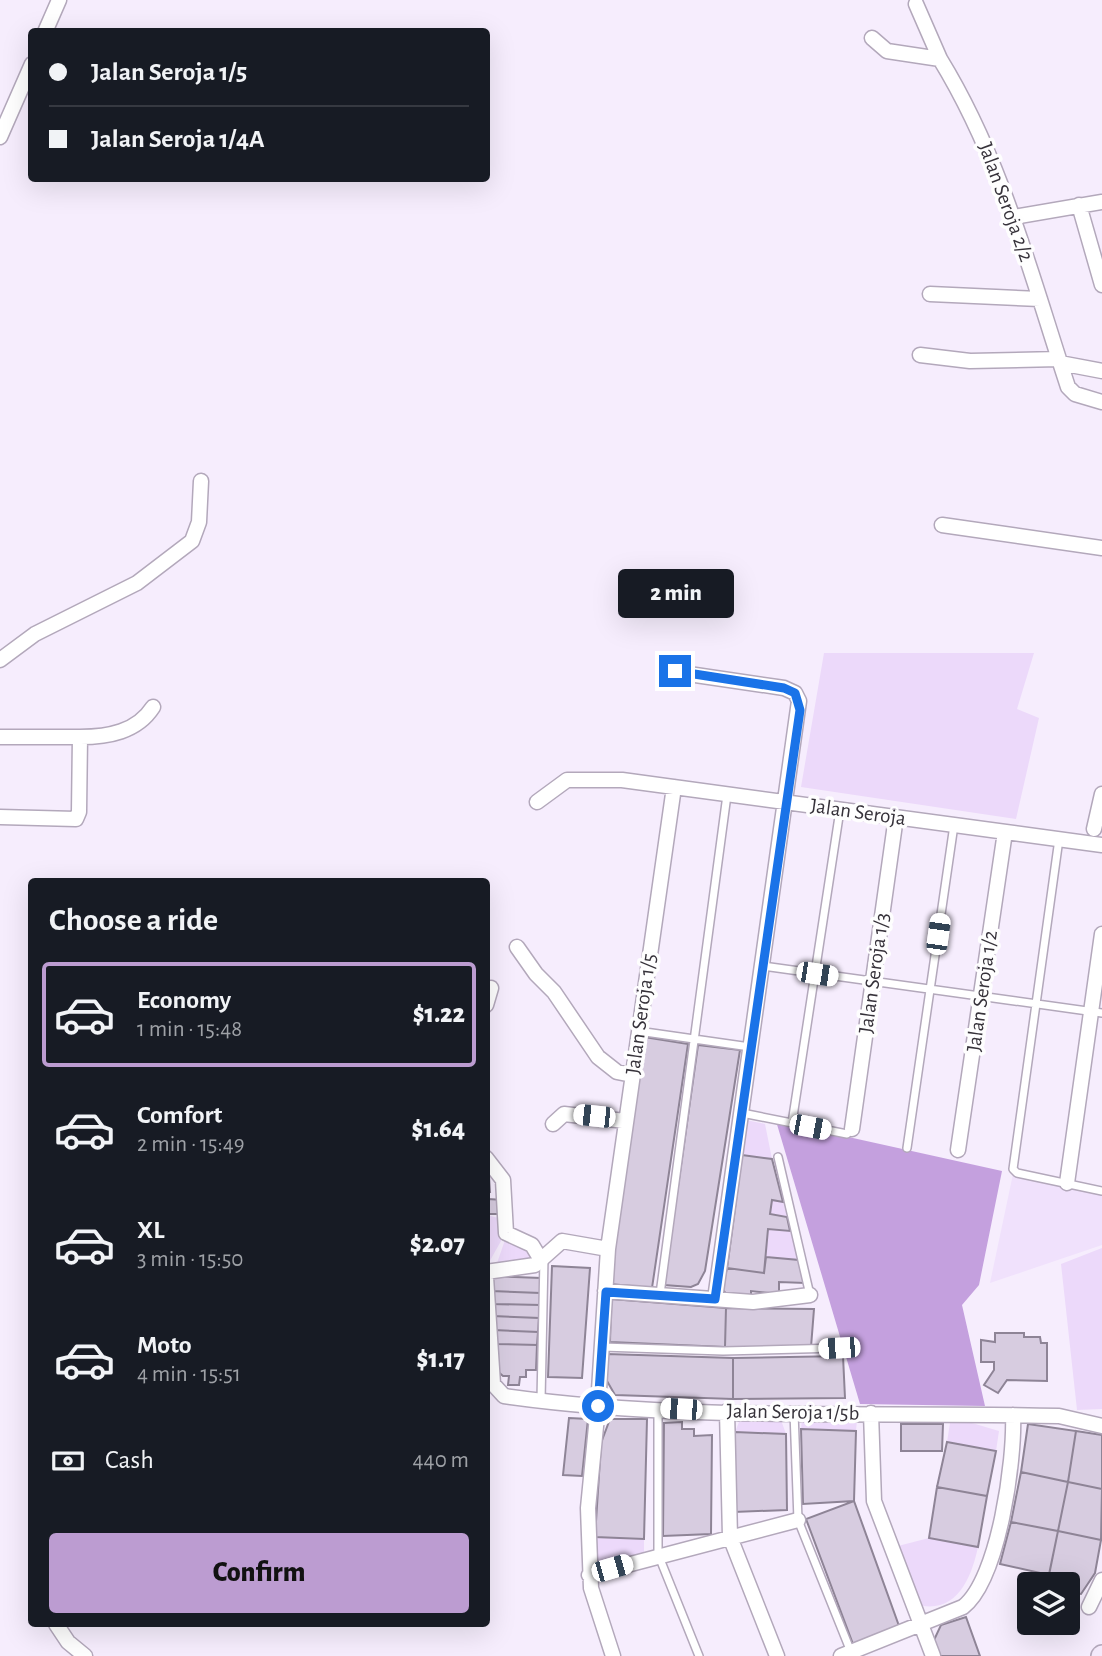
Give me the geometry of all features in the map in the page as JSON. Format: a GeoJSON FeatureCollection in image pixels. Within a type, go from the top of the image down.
{"type":"FeatureCollection","features":[{"type":"Feature","properties":{"kind":"street"},"geometry":{"type":"LineString","coordinates":[[47,28],[59,0]]}},
{"type":"Feature","properties":{"kind":"street","name":"Jalan Seroja 2/2"},"geometry":{"type":"LineString","coordinates":[[916,4],[940,58],[975,119],[1014,217],[1068,387],[1075,394],[1102,402]]}},
{"type":"Feature","properties":{"kind":"street"},"geometry":{"type":"LineString","coordinates":[[872,38],[887,51],[940,58]]}},
{"type":"Feature","properties":{"kind":"street"},"geometry":{"type":"LineString","coordinates":[[0,137],[28,73]]}},
{"type":"Feature","properties":{"kind":"street"},"geometry":{"type":"LineString","coordinates":[[1014,217],[1102,202]]}},
{"type":"Feature","properties":{"kind":"street"},"geometry":{"type":"LineString","coordinates":[[1079,205],[1102,285]]}},
{"type":"Feature","properties":{"kind":"street"},"geometry":{"type":"LineString","coordinates":[[929,294],[1040,299]]}},
{"type":"Feature","properties":{"kind":"street"},"geometry":{"type":"LineString","coordinates":[[920,355],[970,360],[1059,361],[1102,371]]}},
{"type":"Feature","properties":{"kind":"street"},"geometry":{"type":"LineString","coordinates":[[0,660],[35,634],[137,583],[192,541],[199,522],[201,481]]}},
{"type":"Feature","properties":{"kind":"street"},"geometry":{"type":"LineString","coordinates":[[942,524],[1102,548]]}},
{"type":"Feature","properties":{"kind":"street"},"geometry":{"type":"LineString","coordinates":[[675,671],[784,688],[795,693],[800,710],[715,1299]]}},
{"type":"Feature","properties":{"kind":"street"},"geometry":{"type":"LineString","coordinates":[[0,737],[80,737],[127,730],[148,715],[153,707]]}},
{"type":"Feature","properties":{"kind":"street"},"geometry":{"type":"LineString","coordinates":[[0,817],[76,819],[79,812],[80,737]]}},
{"type":"Feature","properties":{"kind":"street","name":"Jalan Seroja"},"geometry":{"type":"LineString","coordinates":[[537,802],[559,784],[573,779],[622,780],[1102,845]]}},
{"type":"Feature","properties":{"kind":"street","name":"Jalan Seroja 1/5"},"geometry":{"type":"LineString","coordinates":[[613,1656],[589,1574],[588,1508],[608,1250],[674,787]]}},
{"type":"Feature","properties":{"kind":"street"},"geometry":{"type":"LineString","coordinates":[[1094,829],[1102,794]]}},
{"type":"Feature","properties":{"kind":"street","name":"Jalan Seroja 1/3"},"geometry":{"type":"LineString","coordinates":[[852,1129],[896,817]]}},
{"type":"Feature","properties":{"kind":"street","name":"Jalan Seroja 1/2"},"geometry":{"type":"LineString","coordinates":[[958,1150],[1005,832]]}},
{"type":"Feature","properties":{"kind":"street"},"geometry":{"type":"LineString","coordinates":[[1067,1183],[1096,1012],[1102,934]]}},
{"type":"Feature","properties":{"kind":"street"},"geometry":{"type":"LineString","coordinates":[[517,947],[536,974],[554,992],[598,1057],[617,1072],[632,1075]]}},
{"type":"Feature","properties":{"kind":"street"},"geometry":{"type":"LineString","coordinates":[[553,1124],[564,1114],[625,1121]]}},
{"type":"Feature","properties":{"kind":"street"},"geometry":{"type":"LineString","coordinates":[[490,1163],[503,1180],[506,1233],[532,1245],[543,1258]]}},
{"type":"Feature","properties":{"kind":"street"},"geometry":{"type":"LineString","coordinates":[[490,1274],[527,1268],[562,1241],[608,1250]]}},
{"type":"Feature","properties":{"kind":"street"},"geometry":{"type":"LineString","coordinates":[[606,1292],[767,1302],[810,1295]]}},
{"type":"Feature","properties":{"kind":"street"},"geometry":{"type":"LineString","coordinates":[[490,1337],[493,1384],[498,1392],[490,1399]]}},
{"type":"Feature","properties":{"kind":"street","name":"Jalan Seroja 1/5b"},"geometry":{"type":"LineString","coordinates":[[498,1392],[504,1396],[598,1406],[1074,1417],[1102,1426]]}},
{"type":"Feature","properties":{"kind":"street"},"geometry":{"type":"LineString","coordinates":[[727,1411],[730,1537],[777,1656]]}},
{"type":"Feature","properties":{"kind":"street","name":"Jalan Seroja 1/5b"},"geometry":{"type":"LineString","coordinates":[[871,1413],[874,1501],[933,1656]]}},
{"type":"Feature","properties":{"kind":"street"},"geometry":{"type":"LineString","coordinates":[[848,1655],[963,1607],[975,1596],[1007,1500],[1014,1451],[1013,1415]]}},
{"type":"Feature","properties":{"kind":"street"},"geometry":{"type":"LineString","coordinates":[[589,1574],[658,1554],[798,1520]]}},
{"type":"Feature","properties":{"kind":"street"},"geometry":{"type":"LineString","coordinates":[[1089,1607],[1102,1580]]}},
{"type":"Feature","properties":{"kind":"street"},"geometry":{"type":"LineString","coordinates":[[57,1627],[68,1642],[85,1656]]}},
{"type":"Feature","properties":{"kind":"lane"},"geometry":{"type":"LineString","coordinates":[[660,1294],[727,794]]}},
{"type":"Feature","properties":{"kind":"lane"},"geometry":{"type":"LineString","coordinates":[[792,1123],[817,974],[840,810]]}},
{"type":"Feature","properties":{"kind":"lane"},"geometry":{"type":"LineString","coordinates":[[907,1148],[954,825]]}},
{"type":"Feature","properties":{"kind":"lane"},"geometry":{"type":"LineString","coordinates":[[1059,839],[1013,1169],[1017,1173],[1102,1191]]}},
{"type":"Feature","properties":{"kind":"lane"},"geometry":{"type":"LineString","coordinates":[[763,966],[1096,1012]]}},
{"type":"Feature","properties":{"kind":"lane"},"geometry":{"type":"LineString","coordinates":[[638,1031],[751,1047]]}},
{"type":"Feature","properties":{"kind":"lane"},"geometry":{"type":"LineString","coordinates":[[742,1113],[847,1134],[852,1129]]}},
{"type":"Feature","properties":{"kind":"lane"},"geometry":{"type":"LineString","coordinates":[[778,1157],[810,1295]]}},
{"type":"Feature","properties":{"kind":"lane"},"geometry":{"type":"LineString","coordinates":[[541,1401],[543,1258]]}},
{"type":"Feature","properties":{"kind":"lane"},"geometry":{"type":"LineString","coordinates":[[602,1347],[723,1351],[839,1348]]}},
{"type":"Feature","properties":{"kind":"lane"},"geometry":{"type":"LineString","coordinates":[[658,1408],[658,1554],[699,1656]]}},
{"type":"Feature","properties":{"kind":"lane"},"geometry":{"type":"LineString","coordinates":[[794,1412],[798,1520],[848,1655]]}},
{"type":"Feature","properties":{"kind":"shaded area"},"geometry":{"type":"Polygon","coordinates":[[[824,653],[1034,653],[1017,709],[1039,718],[1016,819],[801,787],[824,653]]]}},
{"type":"Feature","properties":{"kind":"shaded area"},"geometry":{"type":"Polygon","coordinates":[[[746,1120],[765,1124],[772,1159],[742,1155],[746,1120]]]}},
{"type":"Feature","properties":{"kind":"shaded area"},"geometry":{"type":"Polygon","coordinates":[[[776,1121],[1002,1171],[979,1285],[962,1305],[985,1406],[860,1404],[776,1121]]]}},
{"type":"Feature","properties":{"kind":"shaded area"},"geometry":{"type":"Polygon","coordinates":[[[1013,1174],[1102,1192],[1102,1245],[990,1283],[1013,1174]]]}},
{"type":"Feature","properties":{"kind":"shaded area"},"geometry":{"type":"Polygon","coordinates":[[[772,1200],[783,1202],[787,1217],[770,1214],[772,1200]]]}},
{"type":"Feature","properties":{"kind":"shaded area"},"geometry":{"type":"Polygon","coordinates":[[[490,1216],[502,1219],[501,1241],[490,1261],[490,1216]]]}},
{"type":"Feature","properties":{"kind":"shaded area"},"geometry":{"type":"Polygon","coordinates":[[[768,1229],[790,1231],[799,1260],[766,1257],[768,1229]]]}},
{"type":"Feature","properties":{"kind":"shaded area"},"geometry":{"type":"Polygon","coordinates":[[[505,1240],[535,1253],[531,1260],[496,1266],[505,1240]]]}},
{"type":"Feature","properties":{"kind":"shaded area"},"geometry":{"type":"Polygon","coordinates":[[[1102,1248],[1102,1409],[1077,1410],[1061,1264],[1102,1248]]]}},
{"type":"Feature","properties":{"kind":"shaded area"},"geometry":{"type":"Polygon","coordinates":[[[741,1417],[781,1420],[786,1434],[735,1432],[741,1417]]]}},
{"type":"Feature","properties":{"kind":"shaded area"},"geometry":{"type":"Polygon","coordinates":[[[802,1419],[857,1420],[856,1431],[801,1429],[802,1419]]]}},
{"type":"Feature","properties":{"kind":"shaded area"},"geometry":{"type":"Polygon","coordinates":[[[950,1423],[972,1423],[999,1431],[996,1451],[947,1442],[950,1423]]]}},
{"type":"Feature","properties":{"kind":"shaded area"},"geometry":{"type":"Polygon","coordinates":[[[595,1537],[644,1539],[644,1553],[595,1563],[595,1537]]]}},
{"type":"Feature","properties":{"kind":"shaded area"},"geometry":{"type":"Polygon","coordinates":[[[929,1538],[978,1547],[972,1569],[955,1597],[946,1603],[923,1606],[898,1546],[929,1538]]]}},
{"type":"Feature","properties":{"kind":"building"},"geometry":{"type":"Polygon","coordinates":[[[644,1037],[688,1044],[652,1288],[610,1284],[644,1037]]]}},
{"type":"Feature","properties":{"kind":"building"},"geometry":{"type":"Polygon","coordinates":[[[698,1045],[740,1050],[705,1271],[698,1284],[691,1287],[664,1285],[698,1045]]]}},
{"type":"Feature","properties":{"kind":"building"},"geometry":{"type":"Polygon","coordinates":[[[742,1155],[772,1159],[783,1202],[772,1200],[770,1214],[787,1217],[790,1231],[768,1229],[764,1273],[727,1268],[742,1155]]]}},
{"type":"Feature","properties":{"kind":"building"},"geometry":{"type":"Polygon","coordinates":[[[490,1199],[503,1200],[502,1214],[490,1214],[490,1199]]]}},
{"type":"Feature","properties":{"kind":"building"},"geometry":{"type":"Polygon","coordinates":[[[766,1257],[799,1260],[805,1283],[779,1282],[779,1294],[751,1291],[751,1298],[728,1296],[722,1289],[727,1268],[764,1273],[766,1257]]]}},
{"type":"Feature","properties":{"kind":"building"},"geometry":{"type":"Polygon","coordinates":[[[552,1266],[590,1268],[582,1378],[548,1377],[552,1266]]]}},
{"type":"Feature","properties":{"kind":"building"},"geometry":{"type":"Polygon","coordinates":[[[491,1276],[541,1278],[540,1293],[492,1291],[491,1276]]]}},
{"type":"Feature","properties":{"kind":"building"},"geometry":{"type":"Polygon","coordinates":[[[492,1291],[540,1293],[540,1305],[492,1304],[492,1291]]]}},
{"type":"Feature","properties":{"kind":"building"},"geometry":{"type":"Polygon","coordinates":[[[611,1299],[726,1308],[725,1347],[610,1342],[611,1299]]]}},
{"type":"Feature","properties":{"kind":"building"},"geometry":{"type":"Polygon","coordinates":[[[492,1304],[540,1305],[539,1318],[493,1316],[492,1304]]]}},
{"type":"Feature","properties":{"kind":"building"},"geometry":{"type":"Polygon","coordinates":[[[726,1308],[814,1309],[811,1347],[725,1347],[726,1308]]]}},
{"type":"Feature","properties":{"kind":"building"},"geometry":{"type":"Polygon","coordinates":[[[493,1316],[539,1318],[538,1332],[494,1330],[493,1316]]]}},
{"type":"Feature","properties":{"kind":"building"},"geometry":{"type":"Polygon","coordinates":[[[494,1330],[538,1332],[537,1345],[494,1344],[494,1330]]]}},
{"type":"Feature","properties":{"kind":"building"},"geometry":{"type":"Polygon","coordinates":[[[995,1333],[1024,1333],[1024,1337],[1040,1337],[1041,1343],[1047,1343],[1047,1381],[1007,1380],[998,1393],[984,1385],[994,1370],[994,1362],[981,1362],[981,1340],[995,1342],[995,1333]]]}},
{"type":"Feature","properties":{"kind":"building"},"geometry":{"type":"Polygon","coordinates":[[[494,1344],[537,1345],[536,1370],[526,1370],[526,1377],[520,1377],[519,1385],[508,1385],[509,1376],[503,1376],[495,1369],[494,1344]]]}},
{"type":"Feature","properties":{"kind":"building"},"geometry":{"type":"Polygon","coordinates":[[[607,1354],[733,1358],[733,1399],[615,1395],[607,1381],[607,1354]]]}},
{"type":"Feature","properties":{"kind":"building"},"geometry":{"type":"Polygon","coordinates":[[[843,1356],[845,1398],[733,1399],[733,1358],[843,1356]]]}},
{"type":"Feature","properties":{"kind":"building"},"geometry":{"type":"Polygon","coordinates":[[[569,1418],[588,1419],[582,1476],[563,1475],[569,1418]]]}},
{"type":"Feature","properties":{"kind":"building"},"geometry":{"type":"Polygon","coordinates":[[[610,1419],[647,1419],[644,1539],[595,1537],[601,1443],[610,1419]]]}},
{"type":"Feature","properties":{"kind":"building"},"geometry":{"type":"Polygon","coordinates":[[[682,1422],[682,1429],[694,1429],[694,1436],[712,1435],[711,1534],[663,1536],[664,1423],[682,1422]]]}},
{"type":"Feature","properties":{"kind":"building"},"geometry":{"type":"Polygon","coordinates":[[[901,1424],[943,1424],[942,1451],[901,1451],[901,1424]]]}},
{"type":"Feature","properties":{"kind":"building"},"geometry":{"type":"Polygon","coordinates":[[[1028,1424],[1076,1431],[1068,1482],[1021,1472],[1028,1424]]]}},
{"type":"Feature","properties":{"kind":"building"},"geometry":{"type":"Polygon","coordinates":[[[801,1429],[856,1431],[854,1501],[803,1504],[801,1429]]]}},
{"type":"Feature","properties":{"kind":"building"},"geometry":{"type":"Polygon","coordinates":[[[1076,1431],[1102,1435],[1102,1489],[1068,1482],[1076,1431]]]}},
{"type":"Feature","properties":{"kind":"building"},"geometry":{"type":"Polygon","coordinates":[[[735,1432],[786,1434],[787,1510],[734,1512],[735,1432]]]}},
{"type":"Feature","properties":{"kind":"building"},"geometry":{"type":"Polygon","coordinates":[[[947,1442],[996,1451],[987,1496],[937,1487],[947,1442]]]}},
{"type":"Feature","properties":{"kind":"building"},"geometry":{"type":"Polygon","coordinates":[[[1021,1472],[1068,1482],[1058,1531],[1011,1522],[1021,1472]]]}},
{"type":"Feature","properties":{"kind":"building"},"geometry":{"type":"Polygon","coordinates":[[[1068,1482],[1102,1489],[1101,1540],[1058,1531],[1068,1482]]]}},
{"type":"Feature","properties":{"kind":"building"},"geometry":{"type":"Polygon","coordinates":[[[937,1487],[987,1496],[978,1547],[929,1538],[937,1487]]]}},
{"type":"Feature","properties":{"kind":"building"},"geometry":{"type":"Polygon","coordinates":[[[854,1501],[899,1626],[853,1644],[806,1519],[854,1501]]]}},
{"type":"Feature","properties":{"kind":"building"},"geometry":{"type":"Polygon","coordinates":[[[1011,1522],[1058,1531],[1050,1572],[1036,1572],[1000,1564],[1011,1522]]]}},
{"type":"Feature","properties":{"kind":"building"},"geometry":{"type":"Polygon","coordinates":[[[1058,1531],[1101,1540],[1095,1573],[1081,1594],[1080,1572],[1049,1572],[1058,1531]]]}},
{"type":"Feature","properties":{"kind":"building"},"geometry":{"type":"Polygon","coordinates":[[[966,1617],[980,1656],[940,1656],[934,1640],[941,1625],[966,1617]]]}},
{"type":"Feature","properties":{"kind":"route"},"geometry":{"type":"LineString","coordinates":[[598,1406],[606,1292],[715,1299],[800,710],[795,693],[784,688],[675,671]]}}]}
